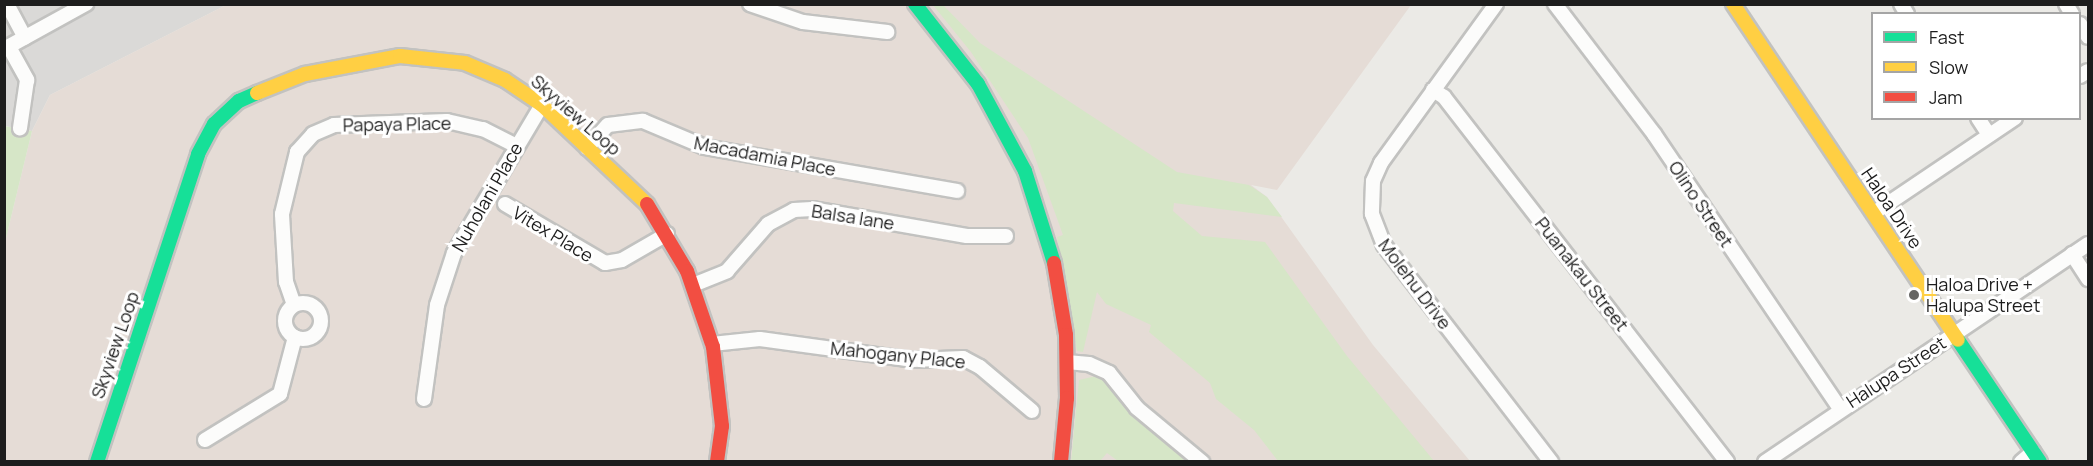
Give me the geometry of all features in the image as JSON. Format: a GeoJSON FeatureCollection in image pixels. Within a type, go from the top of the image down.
{"type":"FeatureCollection","features":[{"type":"Feature","properties":{"kind":"street"},"geometry":{"type":"LineString","coordinates":[[7,4],[25,38]]}},
{"type":"Feature","properties":{"kind":"street"},"geometry":{"type":"LineString","coordinates":[[20,128],[27,80],[7,48],[86,4]]}},
{"type":"Feature","properties":{"kind":"street"},"geometry":{"type":"LineString","coordinates":[[750,4],[803,22],[887,32]]}},
{"type":"Feature","properties":{"kind":"street"},"geometry":{"type":"LineString","coordinates":[[915,4],[978,84],[1025,171],[1058,278],[1067,362],[1061,462]]}},
{"type":"Feature","properties":{"kind":"street","name":"Molehu Drive"},"geometry":{"type":"LineString","coordinates":[[1496,4],[1376,171],[1371,201],[1375,225],[1384,245],[1551,462]]}},
{"type":"Feature","properties":{"kind":"street","name":"Olino Street"},"geometry":{"type":"LineString","coordinates":[[1555,4],[1654,134],[1840,409]]}},
{"type":"Feature","properties":{"kind":"street","name":"Haloa Drive"},"geometry":{"type":"LineString","coordinates":[[1733,4],[2037,457]]}},
{"type":"Feature","properties":{"kind":"street","name":"Skyview Loop"},"geometry":{"type":"LineString","coordinates":[[97,462],[198,154],[207,133],[230,108],[253,94],[304,74],[400,56],[444,58],[475,67],[505,80],[542,105],[646,203],[667,234],[693,285],[712,344],[722,426],[717,462]]}},
{"type":"Feature","properties":{"kind":"street","name":"Puanakau Street"},"geometry":{"type":"LineString","coordinates":[[1433,90],[1444,97],[1727,462]]}},
{"type":"Feature","properties":{"kind":"street","name":"Nuholani Place"},"geometry":{"type":"LineString","coordinates":[[424,399],[444,279],[465,229],[515,145],[542,105]]}},
{"type":"Feature","properties":{"kind":"street"},"geometry":{"type":"LineString","coordinates":[[1979,120],[1989,135]]}},
{"type":"Feature","properties":{"kind":"street"},"geometry":{"type":"LineString","coordinates":[[1874,213],[2012,120]]}},
{"type":"Feature","properties":{"kind":"street","name":"Papaya Place"},"geometry":{"type":"LineString","coordinates":[[205,440],[280,394],[295,337],[287,330],[285,319],[294,305],[286,282],[282,214],[297,152],[312,134],[334,125],[447,121],[483,129],[515,145]]}},
{"type":"Feature","properties":{"kind":"street","name":"Macadamia Place"},"geometry":{"type":"LineString","coordinates":[[587,148],[608,125],[643,121],[705,147],[957,190]]}},
{"type":"Feature","properties":{"kind":"street","name":"Vitex Place"},"geometry":{"type":"LineString","coordinates":[[505,204],[605,263],[622,260],[667,234]]}},
{"type":"Feature","properties":{"kind":"street","name":"Balsa lane"},"geometry":{"type":"LineString","coordinates":[[693,285],[727,271],[768,224],[794,210],[812,209],[967,236],[1006,236]]}},
{"type":"Feature","properties":{"kind":"street","name":"Halupa Street"},"geometry":{"type":"LineString","coordinates":[[1765,462],[1840,409],[2088,244]]}},
{"type":"Feature","properties":{"kind":"street"},"geometry":{"type":"LineString","coordinates":[[2073,254],[2088,279]]}},
{"type":"Feature","properties":{"kind":"street"},"geometry":{"type":"LineString","coordinates":[[294,305],[313,305],[321,321],[314,336],[295,337]]}},
{"type":"Feature","properties":{"kind":"street","name":"Mahogany Place"},"geometry":{"type":"LineString","coordinates":[[712,344],[760,339],[924,361],[963,358],[976,364],[1032,411]]}},
{"type":"Feature","properties":{"kind":"street"},"geometry":{"type":"LineString","coordinates":[[1067,362],[1089,364],[1109,373],[1137,408],[1202,462]]}},
{"type":"Feature","properties":{"kind":"street"},"geometry":{"type":"LineString","coordinates":[[2021,462],[2037,457]]}},
{"type":"Feature","properties":{"kind":"shaded area"},"geometry":{"type":"Polygon","coordinates":[[[4,5],[226,5],[50,95],[32,131],[5,126],[4,5]]]}},
{"type":"Feature","properties":{"kind":"shaded area"},"geometry":{"type":"Polygon","coordinates":[[[226,5],[1411,5],[1277,190],[1251,185],[1267,197],[1373,345],[1470,461],[5,462],[5,242],[32,131],[50,95],[226,5]]]}},
{"type":"Feature","properties":{"kind":"green space"},"geometry":{"type":"Polygon","coordinates":[[[933,5],[943,5],[980,43],[1177,172],[1249,185],[1267,197],[1282,217],[1174,203],[1173,211],[1202,236],[1265,242],[1347,356],[1434,461],[1278,461],[1254,430],[1216,399],[1210,383],[1149,332],[1151,325],[1106,304],[1097,292],[1083,352],[1077,351],[1057,237],[1063,235],[1028,138],[971,52],[933,5]]]}},
{"type":"Feature","properties":{"kind":"green space"},"geometry":{"type":"Polygon","coordinates":[[[4,126],[32,131],[5,242],[4,126]]]}},
{"type":"Feature","properties":{"kind":"green space"},"geometry":{"type":"Polygon","coordinates":[[[1109,373],[1202,461],[1118,461],[1107,453],[1100,461],[1071,462],[1079,380],[1109,373]]]}},
{"type":"Feature","properties":{"kind":"traffic: fast"},"geometry":{"type":"LineString","coordinates":[[915,4],[978,84],[1025,171],[1054,263]]}},
{"type":"Feature","properties":{"kind":"traffic: fast"},"geometry":{"type":"LineString","coordinates":[[97,462],[198,154],[214,124],[239,101],[257,93]]}},
{"type":"Feature","properties":{"kind":"traffic: fast"},"geometry":{"type":"LineString","coordinates":[[1958,340],[2040,462]]}},
{"type":"Feature","properties":{"kind":"traffic: slow"},"geometry":{"type":"LineString","coordinates":[[1733,4],[1958,340]]}},
{"type":"Feature","properties":{"kind":"traffic: slow"},"geometry":{"type":"LineString","coordinates":[[257,93],[305,74],[400,56],[465,63],[505,80],[542,105],[647,204]]}},
{"type":"Feature","properties":{"kind":"traffic: jam"},"geometry":{"type":"LineString","coordinates":[[647,204],[687,271],[713,347],[722,426],[717,462]]}},
{"type":"Feature","properties":{"kind":"traffic: jam"},"geometry":{"type":"LineString","coordinates":[[1054,263],[1066,335],[1067,398],[1061,462]]}},
{"type":"Feature","properties":{"kind":"place","name":"Haloa Drive + Halupa Street"},"geometry":{"type":"Point","coordinates":[1914,295]}}]}
